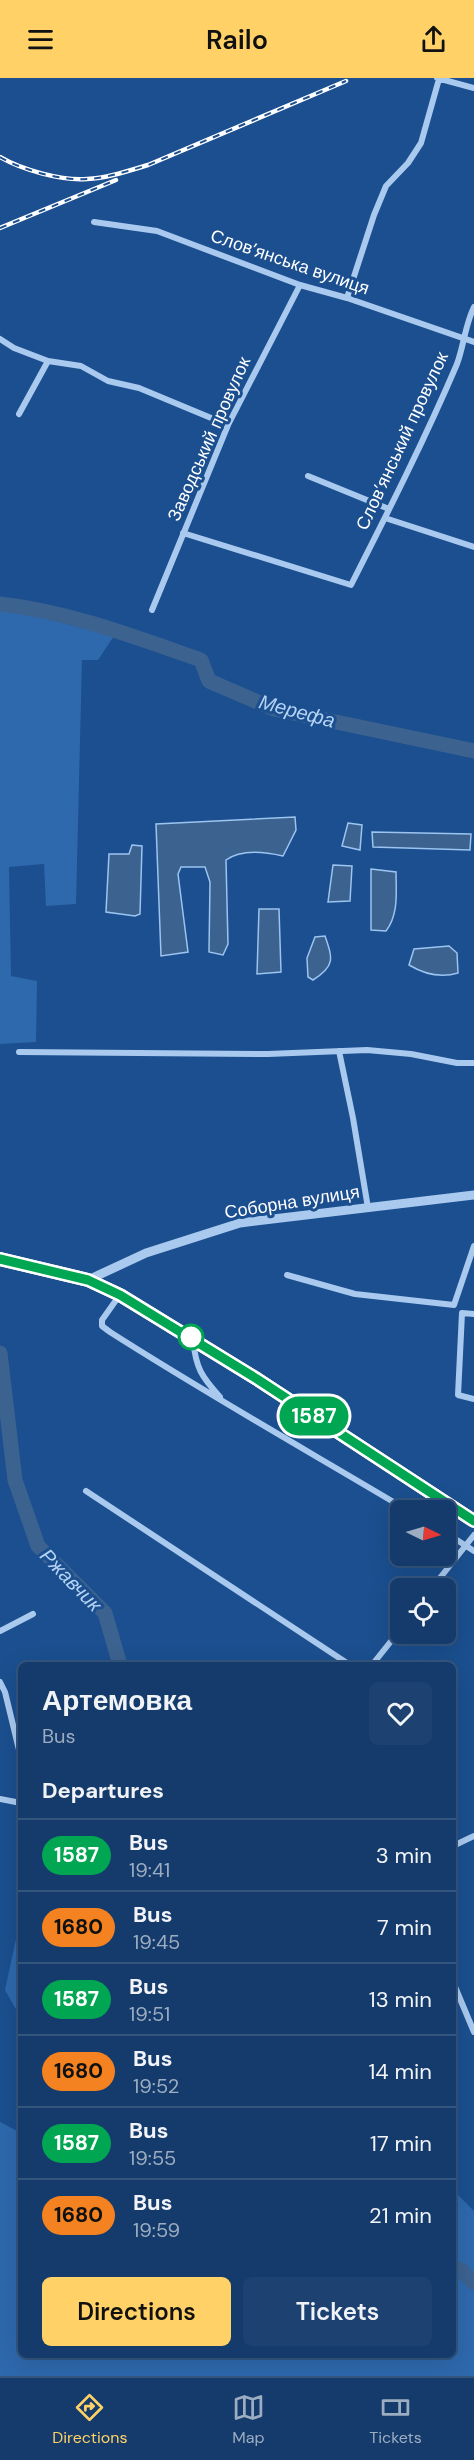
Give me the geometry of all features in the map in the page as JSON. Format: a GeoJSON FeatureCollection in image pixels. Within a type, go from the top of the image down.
{"type":"FeatureCollection","features":[{"type":"Feature","properties":{"kind":"highway"},"geometry":{"type":"LineString","coordinates":[[7,1260],[88,1280],[120,1295],[193,1339],[474,1521]]}},
{"type":"Feature","properties":{"kind":"street"},"geometry":{"type":"LineString","coordinates":[[347,298],[374,214],[386,186],[408,163],[421,143],[437,78],[474,88]]}},
{"type":"Feature","properties":{"kind":"street","name":"Слов’янська вулиця"},"geometry":{"type":"LineString","coordinates":[[94,222],[157,231],[300,285],[347,298],[474,342]]}},
{"type":"Feature","properties":{"kind":"street","name":"Заводський провулок"},"geometry":{"type":"LineString","coordinates":[[152,610],[228,425],[300,285]]}},
{"type":"Feature","properties":{"kind":"street","name":"Слов’янський провулок"},"geometry":{"type":"LineString","coordinates":[[183,533],[351,585],[458,362],[468,318],[474,307]]}},
{"type":"Feature","properties":{"kind":"street"},"geometry":{"type":"LineString","coordinates":[[0,339],[14,348],[48,361],[81,366],[108,381],[139,388],[228,425]]}},
{"type":"Feature","properties":{"kind":"street"},"geometry":{"type":"LineString","coordinates":[[19,414],[48,361]]}},
{"type":"Feature","properties":{"kind":"street"},"geometry":{"type":"LineString","coordinates":[[308,476],[389,509]]}},
{"type":"Feature","properties":{"kind":"street"},"geometry":{"type":"LineString","coordinates":[[385,518],[474,547]]}},
{"type":"Feature","properties":{"kind":"street"},"geometry":{"type":"LineString","coordinates":[[339,1051],[368,1208]]}},
{"type":"Feature","properties":{"kind":"street"},"geometry":{"type":"LineString","coordinates":[[19,1052],[268,1054],[378,1051],[411,1054],[456,1063],[474,1063]]}},
{"type":"Feature","properties":{"kind":"street","name":"Соборна вулиця"},"geometry":{"type":"LineString","coordinates":[[88,1280],[146,1253],[240,1224],[474,1195]]}},
{"type":"Feature","properties":{"kind":"street"},"geometry":{"type":"LineString","coordinates":[[454,1305],[474,1246]]}},
{"type":"Feature","properties":{"kind":"street"},"geometry":{"type":"LineString","coordinates":[[288,1275],[355,1294],[454,1305],[462,1313],[474,1314]]}},
{"type":"Feature","properties":{"kind":"street"},"geometry":{"type":"LineString","coordinates":[[120,1295],[102,1320],[102,1326],[193,1385],[225,1401],[390,1500]]}},
{"type":"Feature","properties":{"kind":"street"},"geometry":{"type":"LineString","coordinates":[[462,1313],[458,1395],[474,1399]]}},
{"type":"Feature","properties":{"kind":"street"},"geometry":{"type":"LineString","coordinates":[[193,1339],[195,1358],[203,1379],[225,1401]]}},
{"type":"Feature","properties":{"kind":"street"},"geometry":{"type":"LineString","coordinates":[[86,1491],[345,1662]]}},
{"type":"Feature","properties":{"kind":"street"},"geometry":{"type":"LineString","coordinates":[[440,1578],[474,1535]]}},
{"type":"Feature","properties":{"kind":"street"},"geometry":{"type":"LineString","coordinates":[[456,1539],[474,1551]]}},
{"type":"Feature","properties":{"kind":"street"},"geometry":{"type":"LineString","coordinates":[[0,1631],[33,1614]]}},
{"type":"Feature","properties":{"kind":"street"},"geometry":{"type":"LineString","coordinates":[[374,1662],[390,1642]]}},
{"type":"Feature","properties":{"kind":"street"},"geometry":{"type":"LineString","coordinates":[[0,1682],[5,1692],[18,1746]]}},
{"type":"Feature","properties":{"kind":"street"},"geometry":{"type":"LineString","coordinates":[[0,1799],[18,1802]]}},
{"type":"Feature","properties":{"kind":"street"},"geometry":{"type":"LineString","coordinates":[[456,1845],[474,1836]]}},
{"type":"Feature","properties":{"kind":"street"},"geometry":{"type":"LineString","coordinates":[[456,1989],[474,2032]]}},
{"type":"Feature","properties":{"kind":"shaded area"},"geometry":{"type":"Polygon","coordinates":[[[0,607],[114,636],[98,660],[82,660],[76,904],[46,906],[44,864],[9,867],[11,976],[37,981],[36,1042],[0,1044],[0,607]]]}},
{"type":"Feature","properties":{"kind":"shaded area"},"geometry":{"type":"Polygon","coordinates":[[[295,817],[296,830],[283,856],[246,853],[226,860],[228,944],[223,955],[209,952],[210,882],[205,867],[181,867],[178,874],[188,952],[161,956],[156,824],[295,817]]]}},
{"type":"Feature","properties":{"kind":"shaded area"},"geometry":{"type":"Polygon","coordinates":[[[348,823],[362,825],[360,850],[342,846],[348,823]]]}},
{"type":"Feature","properties":{"kind":"shaded area"},"geometry":{"type":"Polygon","coordinates":[[[372,832],[471,834],[470,850],[373,847],[372,832]]]}},
{"type":"Feature","properties":{"kind":"shaded area"},"geometry":{"type":"Polygon","coordinates":[[[132,845],[142,846],[140,914],[135,916],[106,912],[109,854],[129,854],[132,845]]]}},
{"type":"Feature","properties":{"kind":"shaded area"},"geometry":{"type":"Polygon","coordinates":[[[333,865],[352,866],[350,901],[328,902],[333,865]]]}},
{"type":"Feature","properties":{"kind":"shaded area"},"geometry":{"type":"Polygon","coordinates":[[[371,869],[396,872],[395,910],[386,931],[371,930],[371,869]]]}},
{"type":"Feature","properties":{"kind":"shaded area"},"geometry":{"type":"Polygon","coordinates":[[[259,909],[279,909],[281,972],[257,974],[259,909]]]}},
{"type":"Feature","properties":{"kind":"shaded area"},"geometry":{"type":"Polygon","coordinates":[[[325,936],[331,956],[329,966],[313,980],[308,977],[307,958],[315,937],[325,936]]]}},
{"type":"Feature","properties":{"kind":"shaded area"},"geometry":{"type":"Polygon","coordinates":[[[449,946],[457,953],[458,973],[433,974],[409,965],[414,949],[449,946]]]}},
{"type":"Feature","properties":{"kind":"shaded area"},"geometry":{"type":"Polygon","coordinates":[[[18,1930],[18,2013],[5,1990],[18,1930]]]}},
{"type":"Feature","properties":{"kind":"shaded area"},"geometry":{"type":"Polygon","coordinates":[[[0,2122],[18,2131],[18,2358],[456,2358],[456,2193],[474,2211],[474,2376],[0,2376],[0,2122]]]}},
{"type":"Feature","properties":{"kind":"waterway","name":"Мерефа"},"geometry":{"type":"LineString","coordinates":[[0,604],[77,619],[201,660],[209,681],[274,709],[474,751]]}},
{"type":"Feature","properties":{"kind":"waterway","name":"Ржавчик"},"geometry":{"type":"LineString","coordinates":[[0,1353],[15,1480],[38,1546],[105,1613],[119,1662]]}},
{"type":"Feature","properties":{"kind":"waterway","name":"Ржавчик"},"geometry":{"type":"LineString","coordinates":[[456,2268],[474,2283]]}},
{"type":"Feature","properties":{"kind":"railway"},"geometry":{"type":"LineString","coordinates":[[0,157],[42,174],[77,179],[110,176],[148,165],[346,81]]}},
{"type":"Feature","properties":{"kind":"railway"},"geometry":{"type":"LineString","coordinates":[[0,228],[116,180]]}},
{"type":"Feature","properties":{"kind":"bus line","name":"1587"},"geometry":{"type":"LineString","coordinates":[[0,1259],[88,1280],[120,1295],[257,1379],[474,1521]]}}]}
